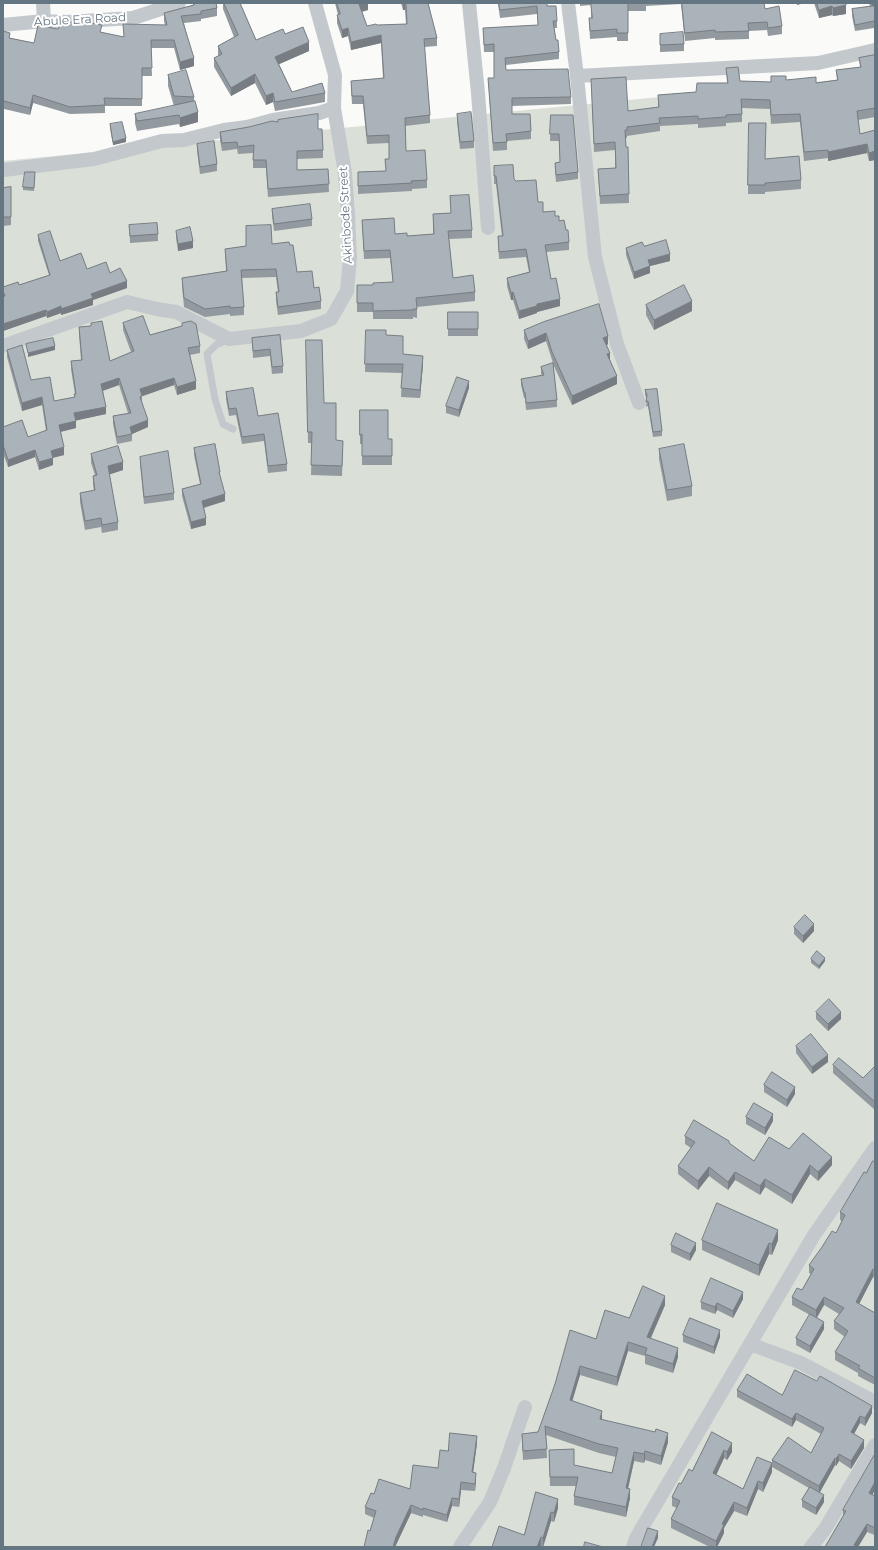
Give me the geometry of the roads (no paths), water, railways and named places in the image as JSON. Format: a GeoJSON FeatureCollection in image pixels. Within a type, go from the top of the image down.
{"type":"FeatureCollection","features":[{"type":"Feature","properties":{"kind":"street"},"geometry":{"type":"LineString","coordinates":[[44,3],[44,21]]}},
{"type":"Feature","properties":{"kind":"street","name":"Abule Era Road"},"geometry":{"type":"LineString","coordinates":[[3,26],[44,21],[67,22],[133,18],[179,3]]}},
{"type":"Feature","properties":{"kind":"street","name":"Akinbode Street"},"geometry":{"type":"LineString","coordinates":[[229,339],[301,331],[331,320],[347,291],[350,258],[348,208],[345,173],[334,108],[335,75],[315,3]]}},
{"type":"Feature","properties":{"kind":"street"},"geometry":{"type":"LineString","coordinates":[[469,3],[478,92],[488,228]]}},
{"type":"Feature","properties":{"kind":"street"},"geometry":{"type":"LineString","coordinates":[[568,3],[577,76],[594,257],[617,344],[639,403]]}},
{"type":"Feature","properties":{"kind":"street"},"geometry":{"type":"LineString","coordinates":[[577,76],[818,63],[875,50]]}},
{"type":"Feature","properties":{"kind":"street"},"geometry":{"type":"LineString","coordinates":[[3,170],[94,159],[162,141],[184,140],[273,120],[319,113],[334,108]]}},
{"type":"Feature","properties":{"kind":"street"},"geometry":{"type":"LineString","coordinates":[[3,346],[127,302],[176,312],[229,339]]}},
{"type":"Feature","properties":{"kind":"street"},"geometry":{"type":"LineString","coordinates":[[632,1547],[814,1234],[875,1148]]}},
{"type":"Feature","properties":{"kind":"street"},"geometry":{"type":"LineString","coordinates":[[750,1344],[801,1363],[875,1402]]}},
{"type":"Feature","properties":{"kind":"street"},"geometry":{"type":"LineString","coordinates":[[460,1547],[490,1502],[504,1468],[525,1407]]}},
{"type":"Feature","properties":{"kind":"street"},"geometry":{"type":"LineString","coordinates":[[811,1547],[828,1523],[875,1444]]}},
{"type":"Feature","properties":{"kind":"lane"},"geometry":{"type":"LineString","coordinates":[[229,339],[216,345],[207,354],[214,399],[223,424],[233,429]]}}]}
